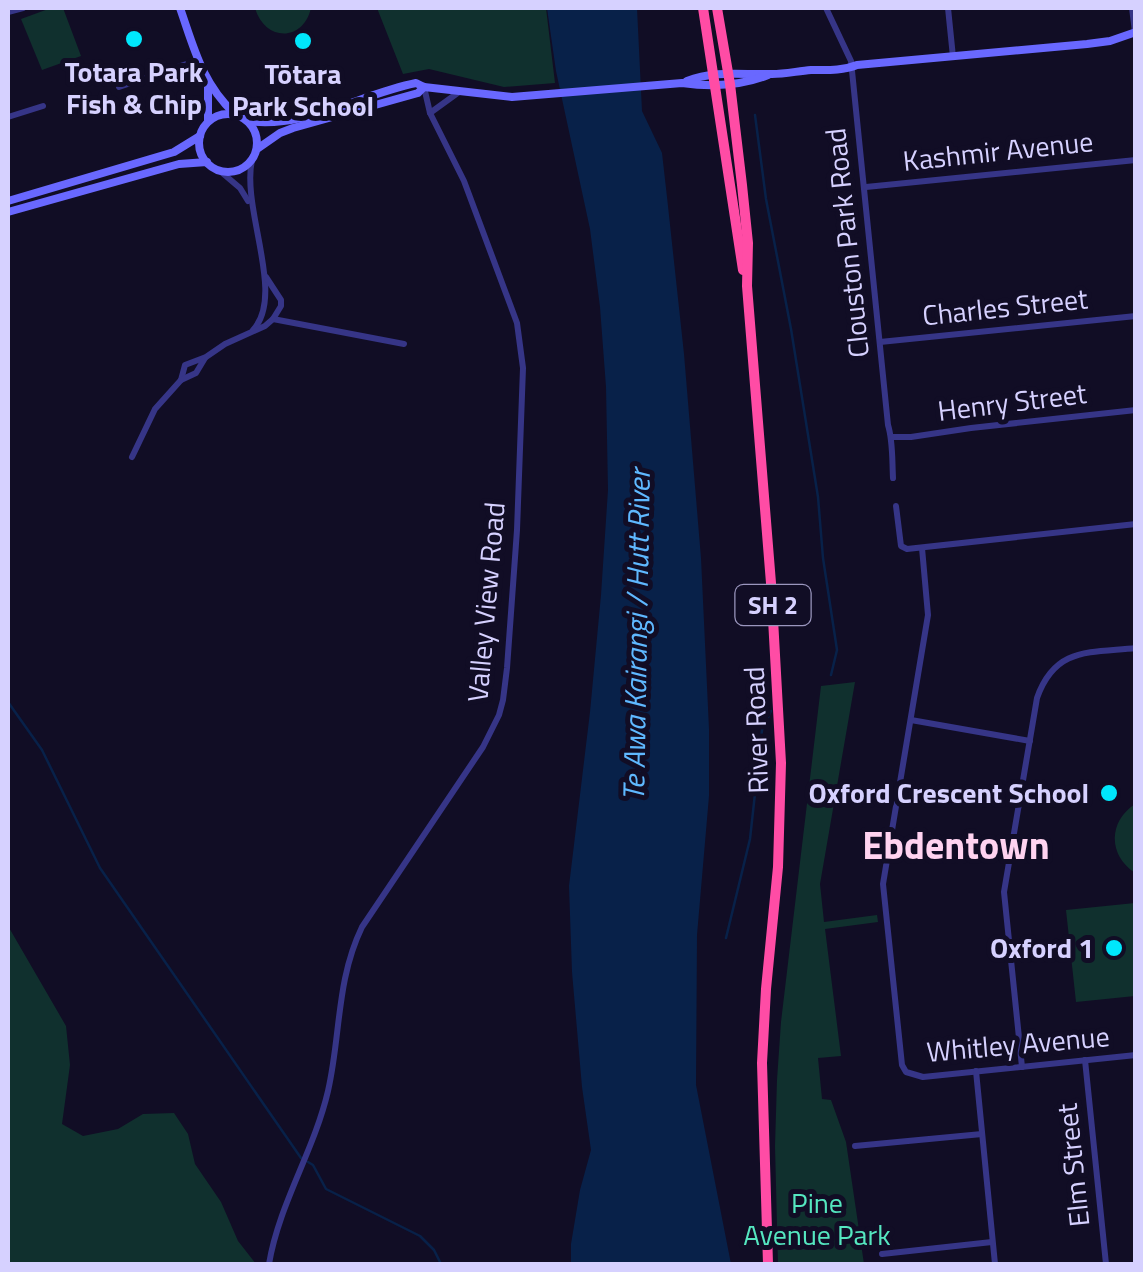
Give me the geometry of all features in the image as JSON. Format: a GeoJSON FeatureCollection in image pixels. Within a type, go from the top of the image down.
{"type":"FeatureCollection","features":[{"type":"Feature","properties":{"kind":"highway","name":"River Road"},"geometry":{"type":"LineString","coordinates":[[703,8],[746,286],[782,763],[778,867],[763,1031],[770,1264]]}},
{"type":"Feature","properties":{"kind":"highway","name":"River Road"},"geometry":{"type":"LineString","coordinates":[[717,8],[748,243],[746,286]]}},
{"type":"Feature","properties":{"kind":"street"},"geometry":{"type":"LineString","coordinates":[[8,12],[22,8]]}},
{"type":"Feature","properties":{"kind":"street"},"geometry":{"type":"LineString","coordinates":[[180,8],[208,82],[235,114],[260,123],[289,121],[416,83],[512,97],[682,83],[706,75],[715,80],[757,80],[768,74],[1110,42],[1135,32],[1132,8]]}},
{"type":"Feature","properties":{"kind":"street","name":"Clouston Park Road"},"geometry":{"type":"LineString","coordinates":[[826,8],[852,60],[888,425],[893,436],[894,478]]}},
{"type":"Feature","properties":{"kind":"street"},"geometry":{"type":"LineString","coordinates":[[948,8],[953,57]]}},
{"type":"Feature","properties":{"kind":"street"},"geometry":{"type":"LineString","coordinates":[[119,87],[198,60]]}},
{"type":"Feature","properties":{"kind":"street"},"geometry":{"type":"LineString","coordinates":[[208,82],[208,121],[200,136],[200,150],[207,162],[240,188],[251,206]]}},
{"type":"Feature","properties":{"kind":"street"},"geometry":{"type":"LineString","coordinates":[[252,330],[262,317],[266,276],[249,180],[257,150],[293,128],[418,93],[424,87]]}},
{"type":"Feature","properties":{"kind":"street","name":"Valley View Road"},"geometry":{"type":"LineString","coordinates":[[269,1264],[282,1214],[303,1167],[328,1091],[346,966],[353,945],[492,731],[503,700],[518,512],[522,368],[517,323],[464,181],[430,113],[424,87]]}},
{"type":"Feature","properties":{"kind":"street"},"geometry":{"type":"LineString","coordinates":[[430,113],[460,91]]}},
{"type":"Feature","properties":{"kind":"street"},"geometry":{"type":"LineString","coordinates":[[8,117],[43,106]]}},
{"type":"Feature","properties":{"kind":"street"},"geometry":{"type":"LineString","coordinates":[[208,121],[221,114],[235,114]]}},
{"type":"Feature","properties":{"kind":"street"},"geometry":{"type":"LineString","coordinates":[[248,121],[256,134],[257,150]]}},
{"type":"Feature","properties":{"kind":"street"},"geometry":{"type":"LineString","coordinates":[[8,201],[174,152],[200,136]]}},
{"type":"Feature","properties":{"kind":"street"},"geometry":{"type":"LineString","coordinates":[[220,171],[238,170],[252,160]]}},
{"type":"Feature","properties":{"kind":"street","name":"Kashmir Avenue"},"geometry":{"type":"LineString","coordinates":[[866,187],[1136,160]]}},
{"type":"Feature","properties":{"kind":"street"},"geometry":{"type":"LineString","coordinates":[[8,212],[179,164],[207,162]]}},
{"type":"Feature","properties":{"kind":"street"},"geometry":{"type":"LineString","coordinates":[[181,380],[185,364],[273,319],[281,300],[266,276]]}},
{"type":"Feature","properties":{"kind":"street","name":"Charles Street"},"geometry":{"type":"LineString","coordinates":[[880,342],[1136,316]]}},
{"type":"Feature","properties":{"kind":"street"},"geometry":{"type":"LineString","coordinates":[[273,319],[404,344]]}},
{"type":"Feature","properties":{"kind":"street"},"geometry":{"type":"LineString","coordinates":[[132,457],[156,409],[181,380],[196,373],[206,356]]}},
{"type":"Feature","properties":{"kind":"street","name":"Henry Street"},"geometry":{"type":"LineString","coordinates":[[893,436],[1136,410]]}},
{"type":"Feature","properties":{"kind":"street"},"geometry":{"type":"LineString","coordinates":[[896,506],[901,546],[907,549],[1136,524]]}},
{"type":"Feature","properties":{"kind":"street"},"geometry":{"type":"LineString","coordinates":[[922,548],[928,615],[910,720],[1030,741]]}},
{"type":"Feature","properties":{"kind":"street"},"geometry":{"type":"LineString","coordinates":[[1022,1067],[1004,892],[1042,684],[1064,660],[1080,654],[1136,648]]}},
{"type":"Feature","properties":{"kind":"street","name":"Whitley Avenue"},"geometry":{"type":"LineString","coordinates":[[910,720],[883,884],[899,1051],[906,1072],[923,1077],[1136,1056]]}},
{"type":"Feature","properties":{"kind":"street","name":"Elm Street"},"geometry":{"type":"LineString","coordinates":[[1085,1060],[1106,1264]]}},
{"type":"Feature","properties":{"kind":"street"},"geometry":{"type":"LineString","coordinates":[[976,1071],[995,1264]]}},
{"type":"Feature","properties":{"kind":"street"},"geometry":{"type":"LineString","coordinates":[[855,1146],[982,1134]]}},
{"type":"Feature","properties":{"kind":"street"},"geometry":{"type":"LineString","coordinates":[[882,1254],[992,1242]]}},
{"type":"Feature","properties":{"kind":"green space"},"geometry":{"type":"Polygon","coordinates":[[[51,8],[63,8],[81,56],[42,70],[21,19],[51,8]]]}},
{"type":"Feature","properties":{"kind":"green space"},"geometry":{"type":"Polygon","coordinates":[[[255,8],[311,8],[300,27],[284,34],[267,27],[255,8]]]}},
{"type":"Feature","properties":{"kind":"green space"},"geometry":{"type":"Polygon","coordinates":[[[377,8],[546,8],[555,83],[504,87],[429,69],[403,74],[377,8]]]}},
{"type":"Feature","properties":{"kind":"green space","name":"Pine Avenue Park"},"geometry":{"type":"Polygon","coordinates":[[[855,682],[820,884],[824,922],[877,915],[878,922],[825,929],[841,1056],[818,1058],[822,1099],[831,1100],[846,1142],[864,1264],[778,1264],[775,1146],[781,1022],[821,686],[855,682]]]}},
{"type":"Feature","properties":{"kind":"green space"},"geometry":{"type":"Polygon","coordinates":[[[1135,804],[1135,873],[1120,857],[1115,839],[1120,820],[1135,804]]]}},
{"type":"Feature","properties":{"kind":"green space"},"geometry":{"type":"Polygon","coordinates":[[[1135,903],[1135,996],[1076,1002],[1066,910],[1135,903]]]}},
{"type":"Feature","properties":{"kind":"green space"},"geometry":{"type":"Polygon","coordinates":[[[8,926],[66,1026],[70,1065],[62,1124],[83,1136],[118,1129],[143,1114],[174,1113],[188,1134],[195,1164],[221,1202],[238,1241],[256,1264],[8,1264],[8,926]]]}},
{"type":"Feature","properties":{"kind":"water","name":"Te Awa Kairangi / Hutt River"},"geometry":{"type":"Polygon","coordinates":[[[547,8],[637,8],[642,111],[662,153],[701,558],[709,729],[709,796],[697,935],[696,1085],[731,1264],[571,1264],[580,1190],[591,1150],[572,972],[569,886],[590,712],[608,490],[600,307],[590,229],[556,71],[547,8]]]}},
{"type":"Feature","properties":{"kind":"waterway"},"geometry":{"type":"LineString","coordinates":[[755,115],[818,497],[837,650],[831,675]]}},
{"type":"Feature","properties":{"kind":"waterway"},"geometry":{"type":"LineString","coordinates":[[8,702],[42,750],[100,868],[301,1158]]}},
{"type":"Feature","properties":{"kind":"waterway"},"geometry":{"type":"LineString","coordinates":[[726,938],[750,839],[762,730],[771,711]]}},
{"type":"Feature","properties":{"kind":"waterway"},"geometry":{"type":"LineString","coordinates":[[308,1162],[326,1189],[420,1236],[441,1264]]}},
{"type":"Feature","properties":{"kind":"place","name":"Totara Park Fish & Chip"},"geometry":{"type":"Point","coordinates":[134,39]}},
{"type":"Feature","properties":{"kind":"place","name":"Tōtara Park School"},"geometry":{"type":"Point","coordinates":[303,41]}},
{"type":"Feature","properties":{"kind":"place","name":"Oxford Crescent School"},"geometry":{"type":"Point","coordinates":[1109,793]}},
{"type":"Feature","properties":{"kind":"place","name":"Oxford 1"},"geometry":{"type":"Point","coordinates":[1114,948]}},
{"type":"Feature","properties":{"kind":"district","name":"Ebdentown"},"geometry":{"type":"Point","coordinates":[956,846]}}]}
